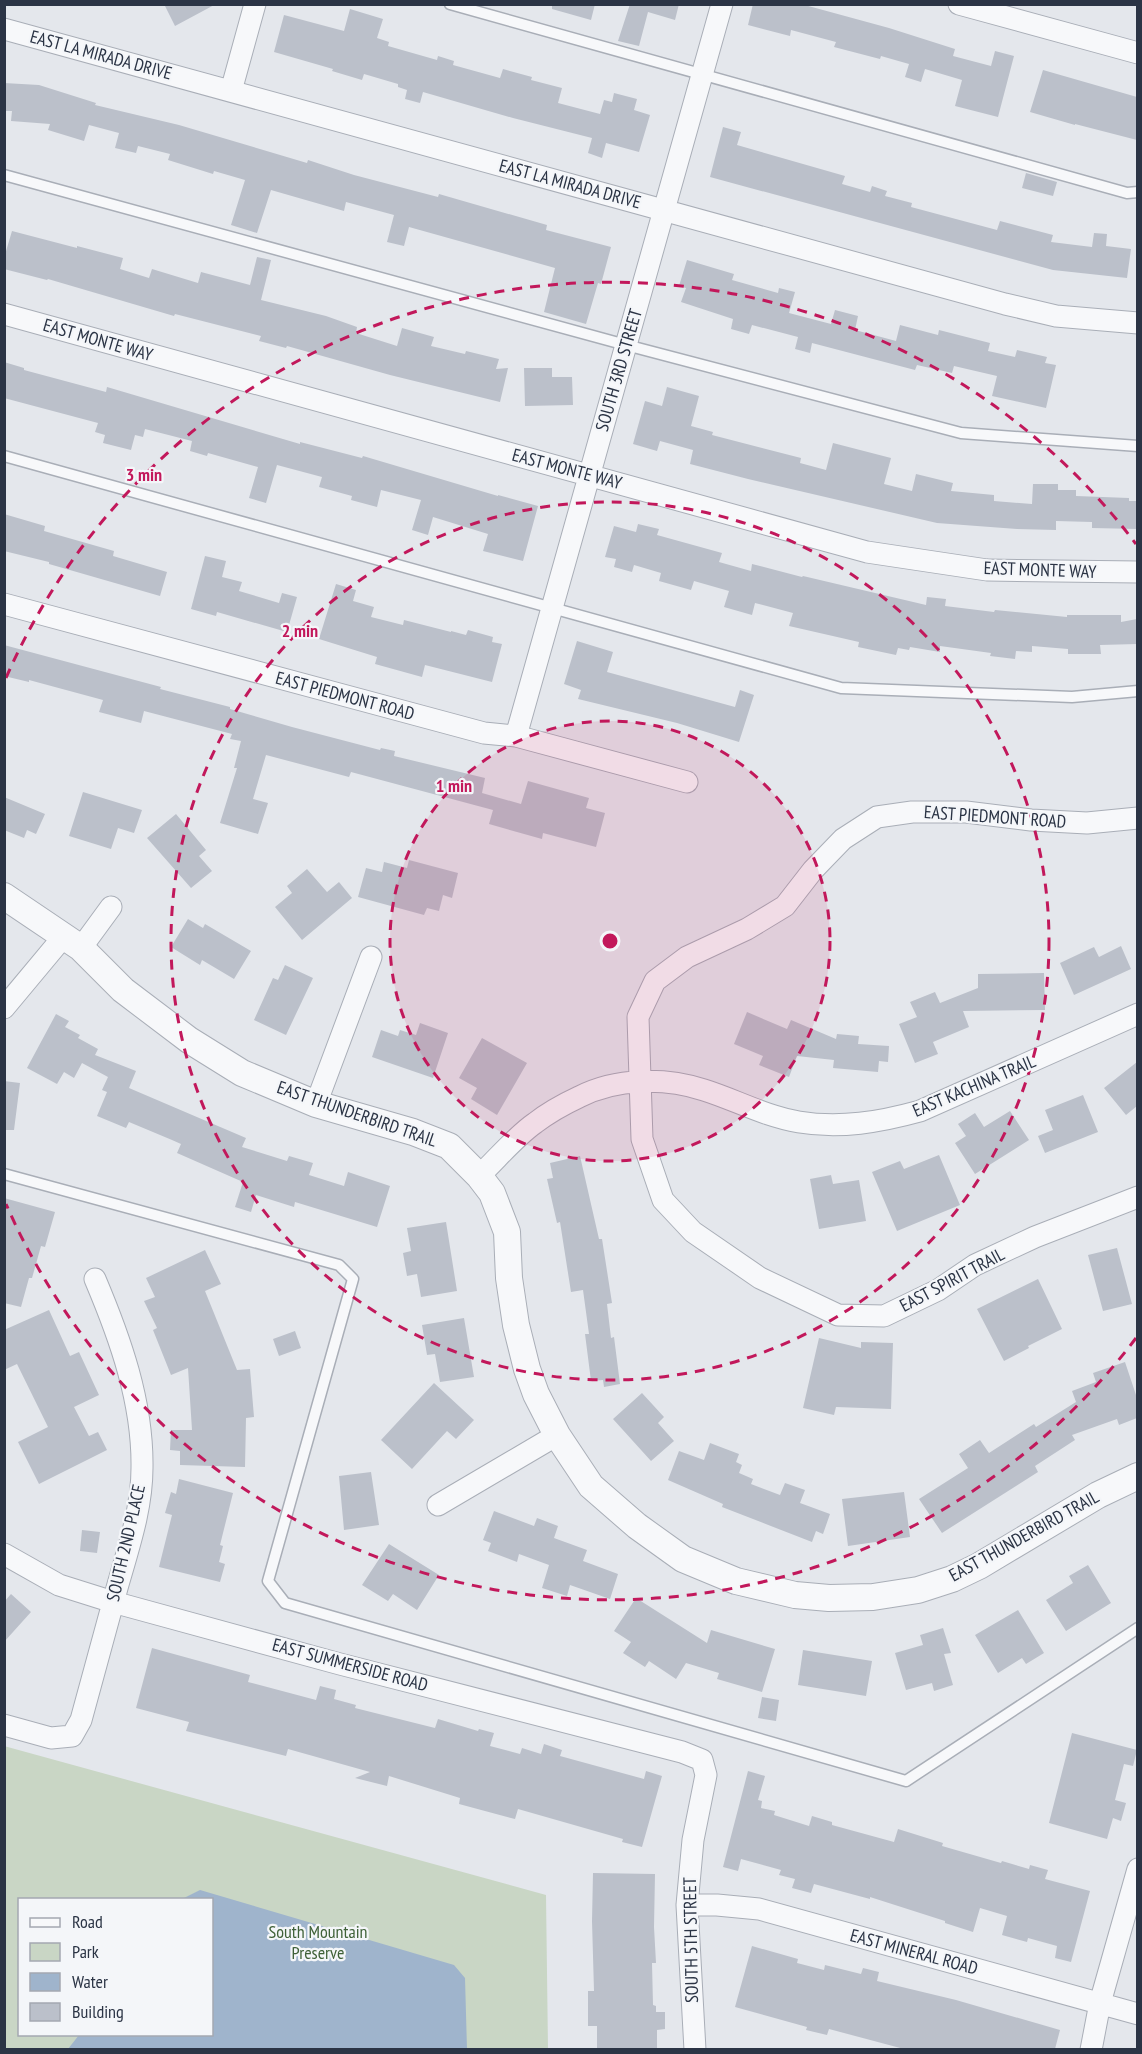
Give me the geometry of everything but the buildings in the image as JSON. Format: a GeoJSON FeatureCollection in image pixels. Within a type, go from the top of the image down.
{"type":"FeatureCollection","features":[{"type":"Feature","properties":{"kind":"street"},"geometry":{"type":"LineString","coordinates":[[231,91],[255,4]]}},
{"type":"Feature","properties":{"kind":"street","name":"SOUTH 3RD STREET"},"geometry":{"type":"LineString","coordinates":[[516,736],[722,4]]}},
{"type":"Feature","properties":{"kind":"street"},"geometry":{"type":"LineString","coordinates":[[959,4],[1137,53]]}},
{"type":"Feature","properties":{"kind":"street","name":"EAST LA MIRADA DRIVE"},"geometry":{"type":"LineString","coordinates":[[4,29],[1056,316],[1137,323]]}},
{"type":"Feature","properties":{"kind":"street","name":"EAST MONTE WAY"},"geometry":{"type":"LineString","coordinates":[[4,314],[867,552],[987,570],[1137,572]]}},
{"type":"Feature","properties":{"kind":"street","name":"EAST PIEDMONT ROAD"},"geometry":{"type":"LineString","coordinates":[[4,604],[484,733],[516,736],[687,782]]}},
{"type":"Feature","properties":{"kind":"street","name":"EAST PIEDMONT ROAD"},"geometry":{"type":"LineString","coordinates":[[641,1082],[638,1017],[655,981],[687,957],[747,929],[785,906],[813,870],[843,838],[877,817],[912,812],[966,812],[1031,820],[1087,823],[1137,818]]}},
{"type":"Feature","properties":{"kind":"street","name":"EAST THUNDERBIRD TRAIL"},"geometry":{"type":"LineString","coordinates":[[4,896],[73,942],[123,990],[189,1040],[242,1072],[316,1104],[413,1132],[449,1146],[479,1176],[492,1193],[507,1232],[509,1278],[516,1325],[536,1395],[557,1435],[591,1486],[637,1527],[683,1559],[736,1581],[795,1595],[830,1598],[873,1597],[918,1590],[952,1579],[979,1566],[1098,1495],[1137,1476]]}},
{"type":"Feature","properties":{"kind":"street"},"geometry":{"type":"LineString","coordinates":[[4,1008],[111,907]]}},
{"type":"Feature","properties":{"kind":"street"},"geometry":{"type":"LineString","coordinates":[[316,1104],[370,957]]}},
{"type":"Feature","properties":{"kind":"street","name":"EAST KACHINA TRAIL"},"geometry":{"type":"LineString","coordinates":[[479,1176],[535,1123],[579,1097],[600,1088],[641,1082],[670,1083],[703,1089],[770,1116],[798,1122],[829,1125],[886,1120],[931,1107],[1137,1014]]}},
{"type":"Feature","properties":{"kind":"street","name":"EAST SPIRIT TRAIL"},"geometry":{"type":"LineString","coordinates":[[641,1082],[642,1138],[663,1200],[693,1232],[760,1278],[838,1315],[884,1316],[938,1290],[975,1265],[1025,1241],[1137,1197]]}},
{"type":"Feature","properties":{"kind":"street","name":"SOUTH 2ND PLACE"},"geometry":{"type":"LineString","coordinates":[[4,1725],[51,1738],[72,1736],[81,1720],[137,1510],[142,1469],[141,1432],[127,1366],[112,1320],[95,1279]]}},
{"type":"Feature","properties":{"kind":"street"},"geometry":{"type":"LineString","coordinates":[[438,1505],[557,1435]]}},
{"type":"Feature","properties":{"kind":"street","name":"EAST SUMMERSIDE ROAD"},"geometry":{"type":"LineString","coordinates":[[4,1554],[59,1585],[113,1602],[682,1752],[702,1760]]}},
{"type":"Feature","properties":{"kind":"street","name":"SOUTH 5TH STREET"},"geometry":{"type":"LineString","coordinates":[[695,2049],[687,1905],[693,1840],[706,1775],[702,1760]]}},
{"type":"Feature","properties":{"kind":"street"},"geometry":{"type":"LineString","coordinates":[[1091,2049],[1137,1869]]}},
{"type":"Feature","properties":{"kind":"street","name":"EAST MINERAL ROAD"},"geometry":{"type":"LineString","coordinates":[[687,1905],[759,1909],[1137,2014]]}},
{"type":"Feature","properties":{"kind":"lane"},"geometry":{"type":"LineString","coordinates":[[450,4],[1127,193],[1137,192]]}},
{"type":"Feature","properties":{"kind":"lane"},"geometry":{"type":"LineString","coordinates":[[4,176],[626,345],[962,433],[1137,446]]}},
{"type":"Feature","properties":{"kind":"lane"},"geometry":{"type":"LineString","coordinates":[[4,456],[841,688],[1072,697],[1137,691]]}},
{"type":"Feature","properties":{"kind":"lane"},"geometry":{"type":"LineString","coordinates":[[4,1174],[339,1265],[353,1280],[268,1581],[285,1603],[906,1781],[1137,1628]]}},
{"type":"Feature","properties":{"kind":"green space","name":"South Mountain Preserve"},"geometry":{"type":"Polygon","coordinates":[[[4,1746],[546,1895],[548,2049],[5,2049],[4,1746]]]}},
{"type":"Feature","properties":{"kind":"water"},"geometry":{"type":"Polygon","coordinates":[[[200,1890],[454,1965],[465,1978],[467,2049],[68,2049],[78,2036],[213,2036],[213,1898],[184,1898],[200,1890]]]}}]}
